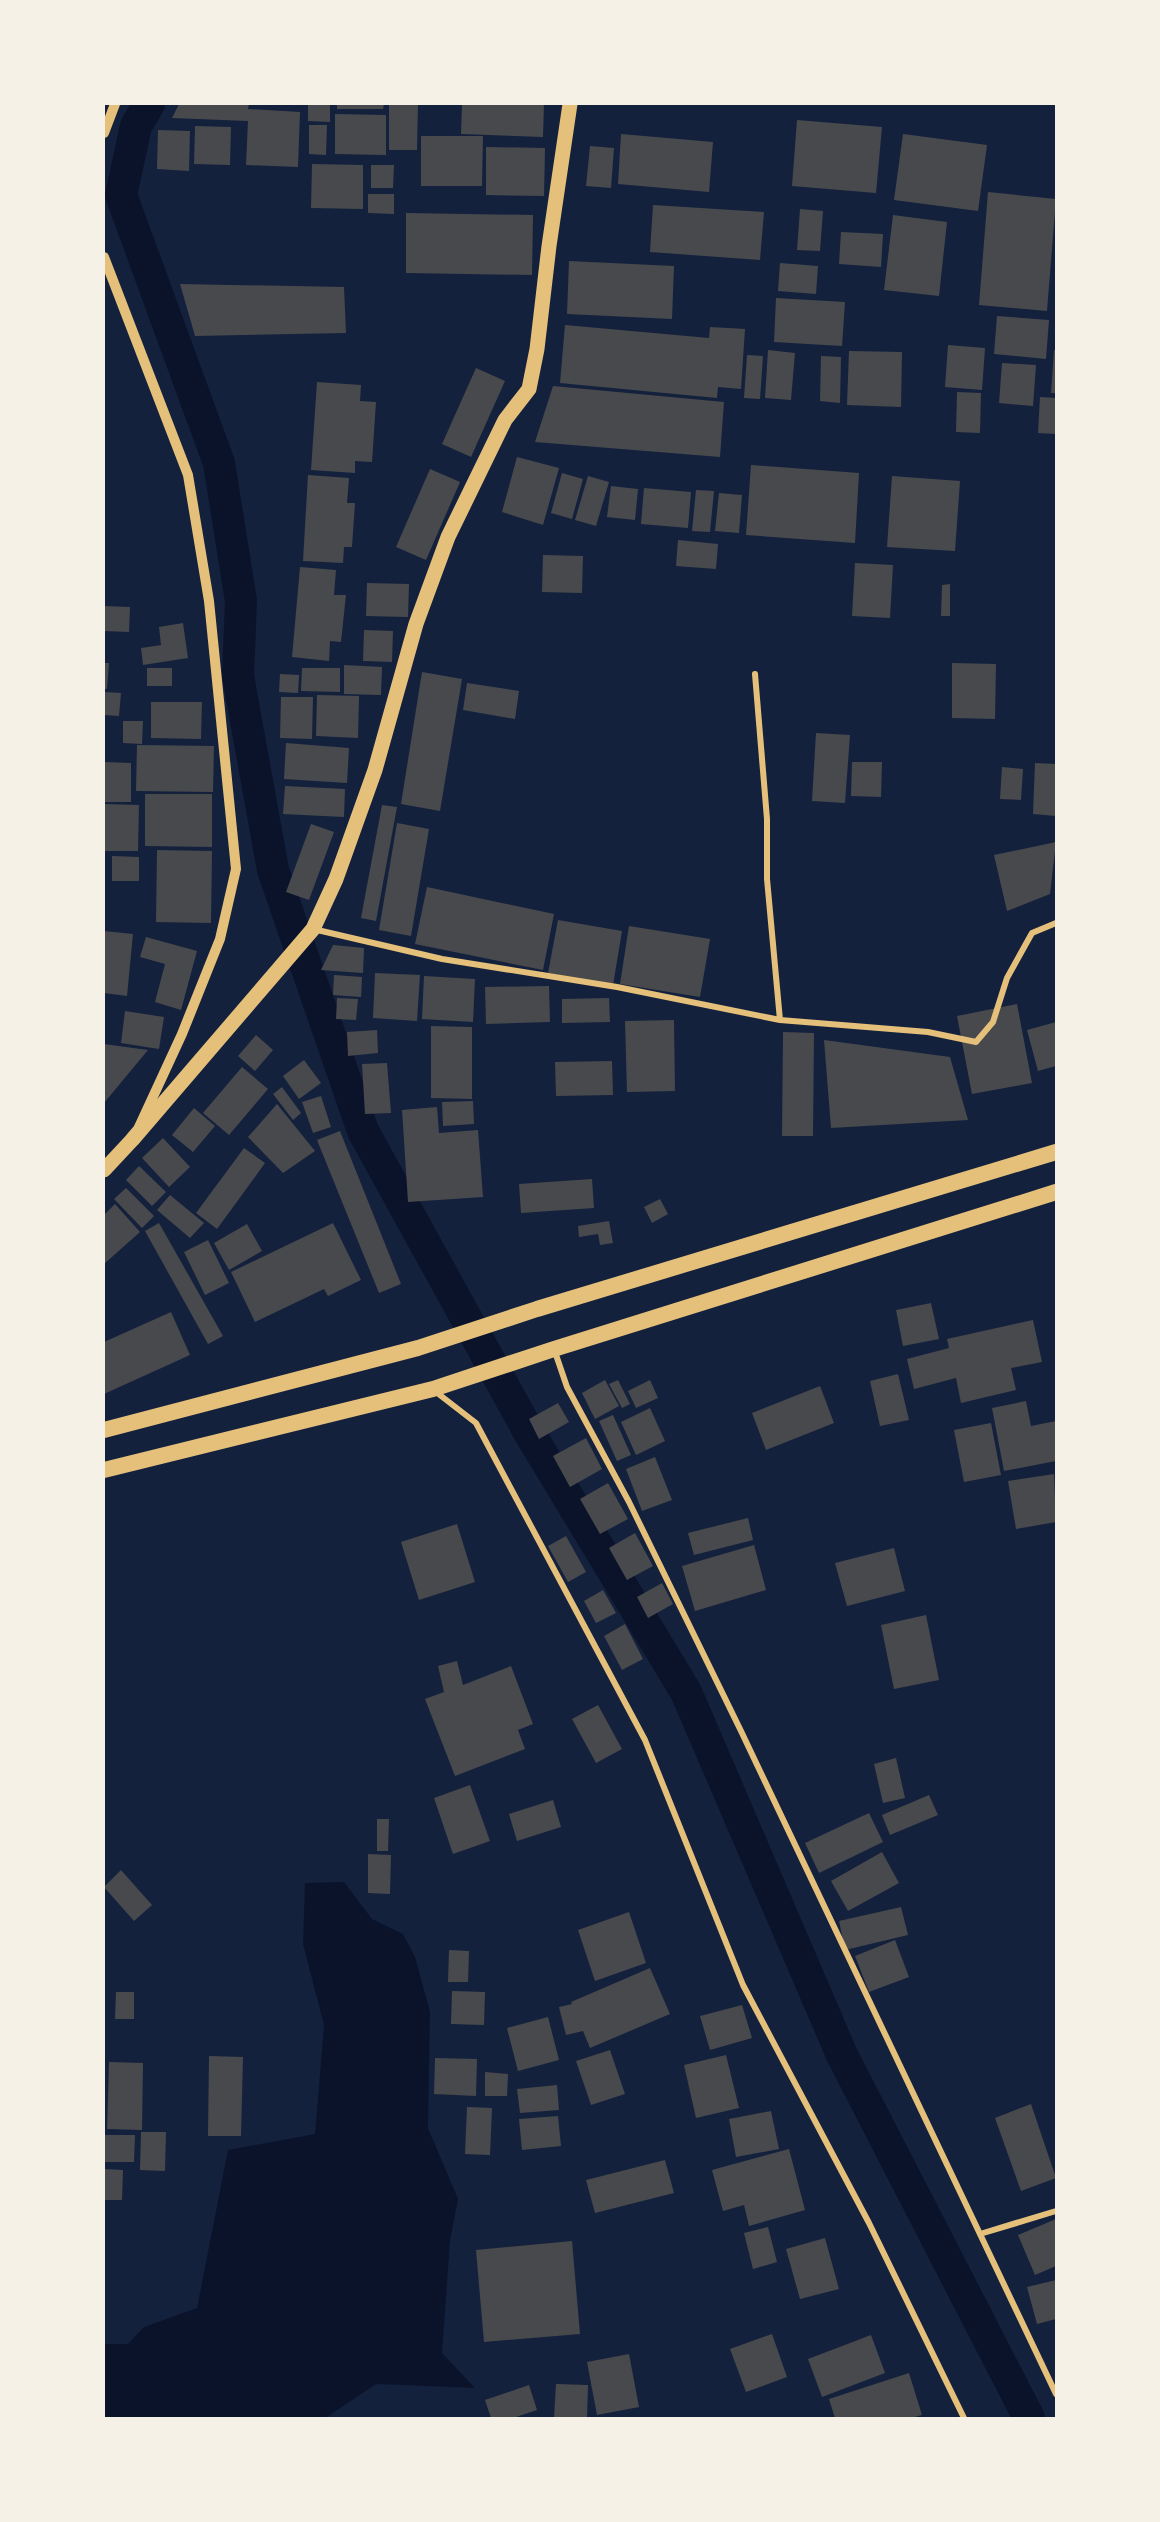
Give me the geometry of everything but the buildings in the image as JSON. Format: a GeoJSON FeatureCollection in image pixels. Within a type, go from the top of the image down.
{"type":"FeatureCollection","features":[{"type":"Feature","properties":{"kind":"highway"},"geometry":{"type":"LineString","coordinates":[[104,1430],[418,1348],[537,1309],[1056,1152]]}},
{"type":"Feature","properties":{"kind":"highway"},"geometry":{"type":"LineString","coordinates":[[104,1470],[433,1389],[1056,1192]]}},
{"type":"Feature","properties":{"kind":"main road"},"geometry":{"type":"LineString","coordinates":[[104,1170],[312,929],[336,879],[375,770],[416,624],[448,537],[505,420],[529,389],[537,349],[549,246],[570,104]]}},
{"type":"Feature","properties":{"kind":"street"},"geometry":{"type":"LineString","coordinates":[[104,133],[115,104]]}},
{"type":"Feature","properties":{"kind":"street"},"geometry":{"type":"LineString","coordinates":[[104,257],[188,475],[209,601],[236,868],[220,939],[182,1034],[132,1140]]}},
{"type":"Feature","properties":{"kind":"street"},"geometry":{"type":"LineString","coordinates":[[755,674],[767,819],[767,879],[780,1020]]}},
{"type":"Feature","properties":{"kind":"street"},"geometry":{"type":"LineString","coordinates":[[312,929],[442,960],[617,987],[780,1020],[928,1032],[976,1042],[993,1022],[1007,978],[1032,933],[1056,923]]}},
{"type":"Feature","properties":{"kind":"street"},"geometry":{"type":"LineString","coordinates":[[554,1349],[567,1388],[629,1502],[741,1731],[1056,2394]]}},
{"type":"Feature","properties":{"kind":"street"},"geometry":{"type":"LineString","coordinates":[[433,1389],[476,1423],[645,1740],[743,1985],[869,2223],[964,2418]]}},
{"type":"Feature","properties":{"kind":"street"},"geometry":{"type":"LineString","coordinates":[[980,2234],[1056,2211]]}},
{"type":"Feature","properties":{"kind":"water"},"geometry":{"type":"Polygon","coordinates":[[[344,1882],[372,1919],[403,1934],[415,1957],[430,2012],[428,2128],[458,2199],[450,2241],[442,2353],[475,2388],[376,2384],[327,2417],[318,2418],[104,2418],[104,2344],[128,2344],[144,2327],[197,2308],[228,2150],[315,2134],[324,2025],[303,1944],[305,1883],[344,1882]]]}},
{"type":"Feature","properties":{"kind":"waterway"},"geometry":{"type":"LineString","coordinates":[[149,104],[136,126],[121,195],[219,463],[241,601],[238,676],[273,870],[363,1131],[530,1434],[686,1692],[842,2055],[1029,2418]]}}]}
